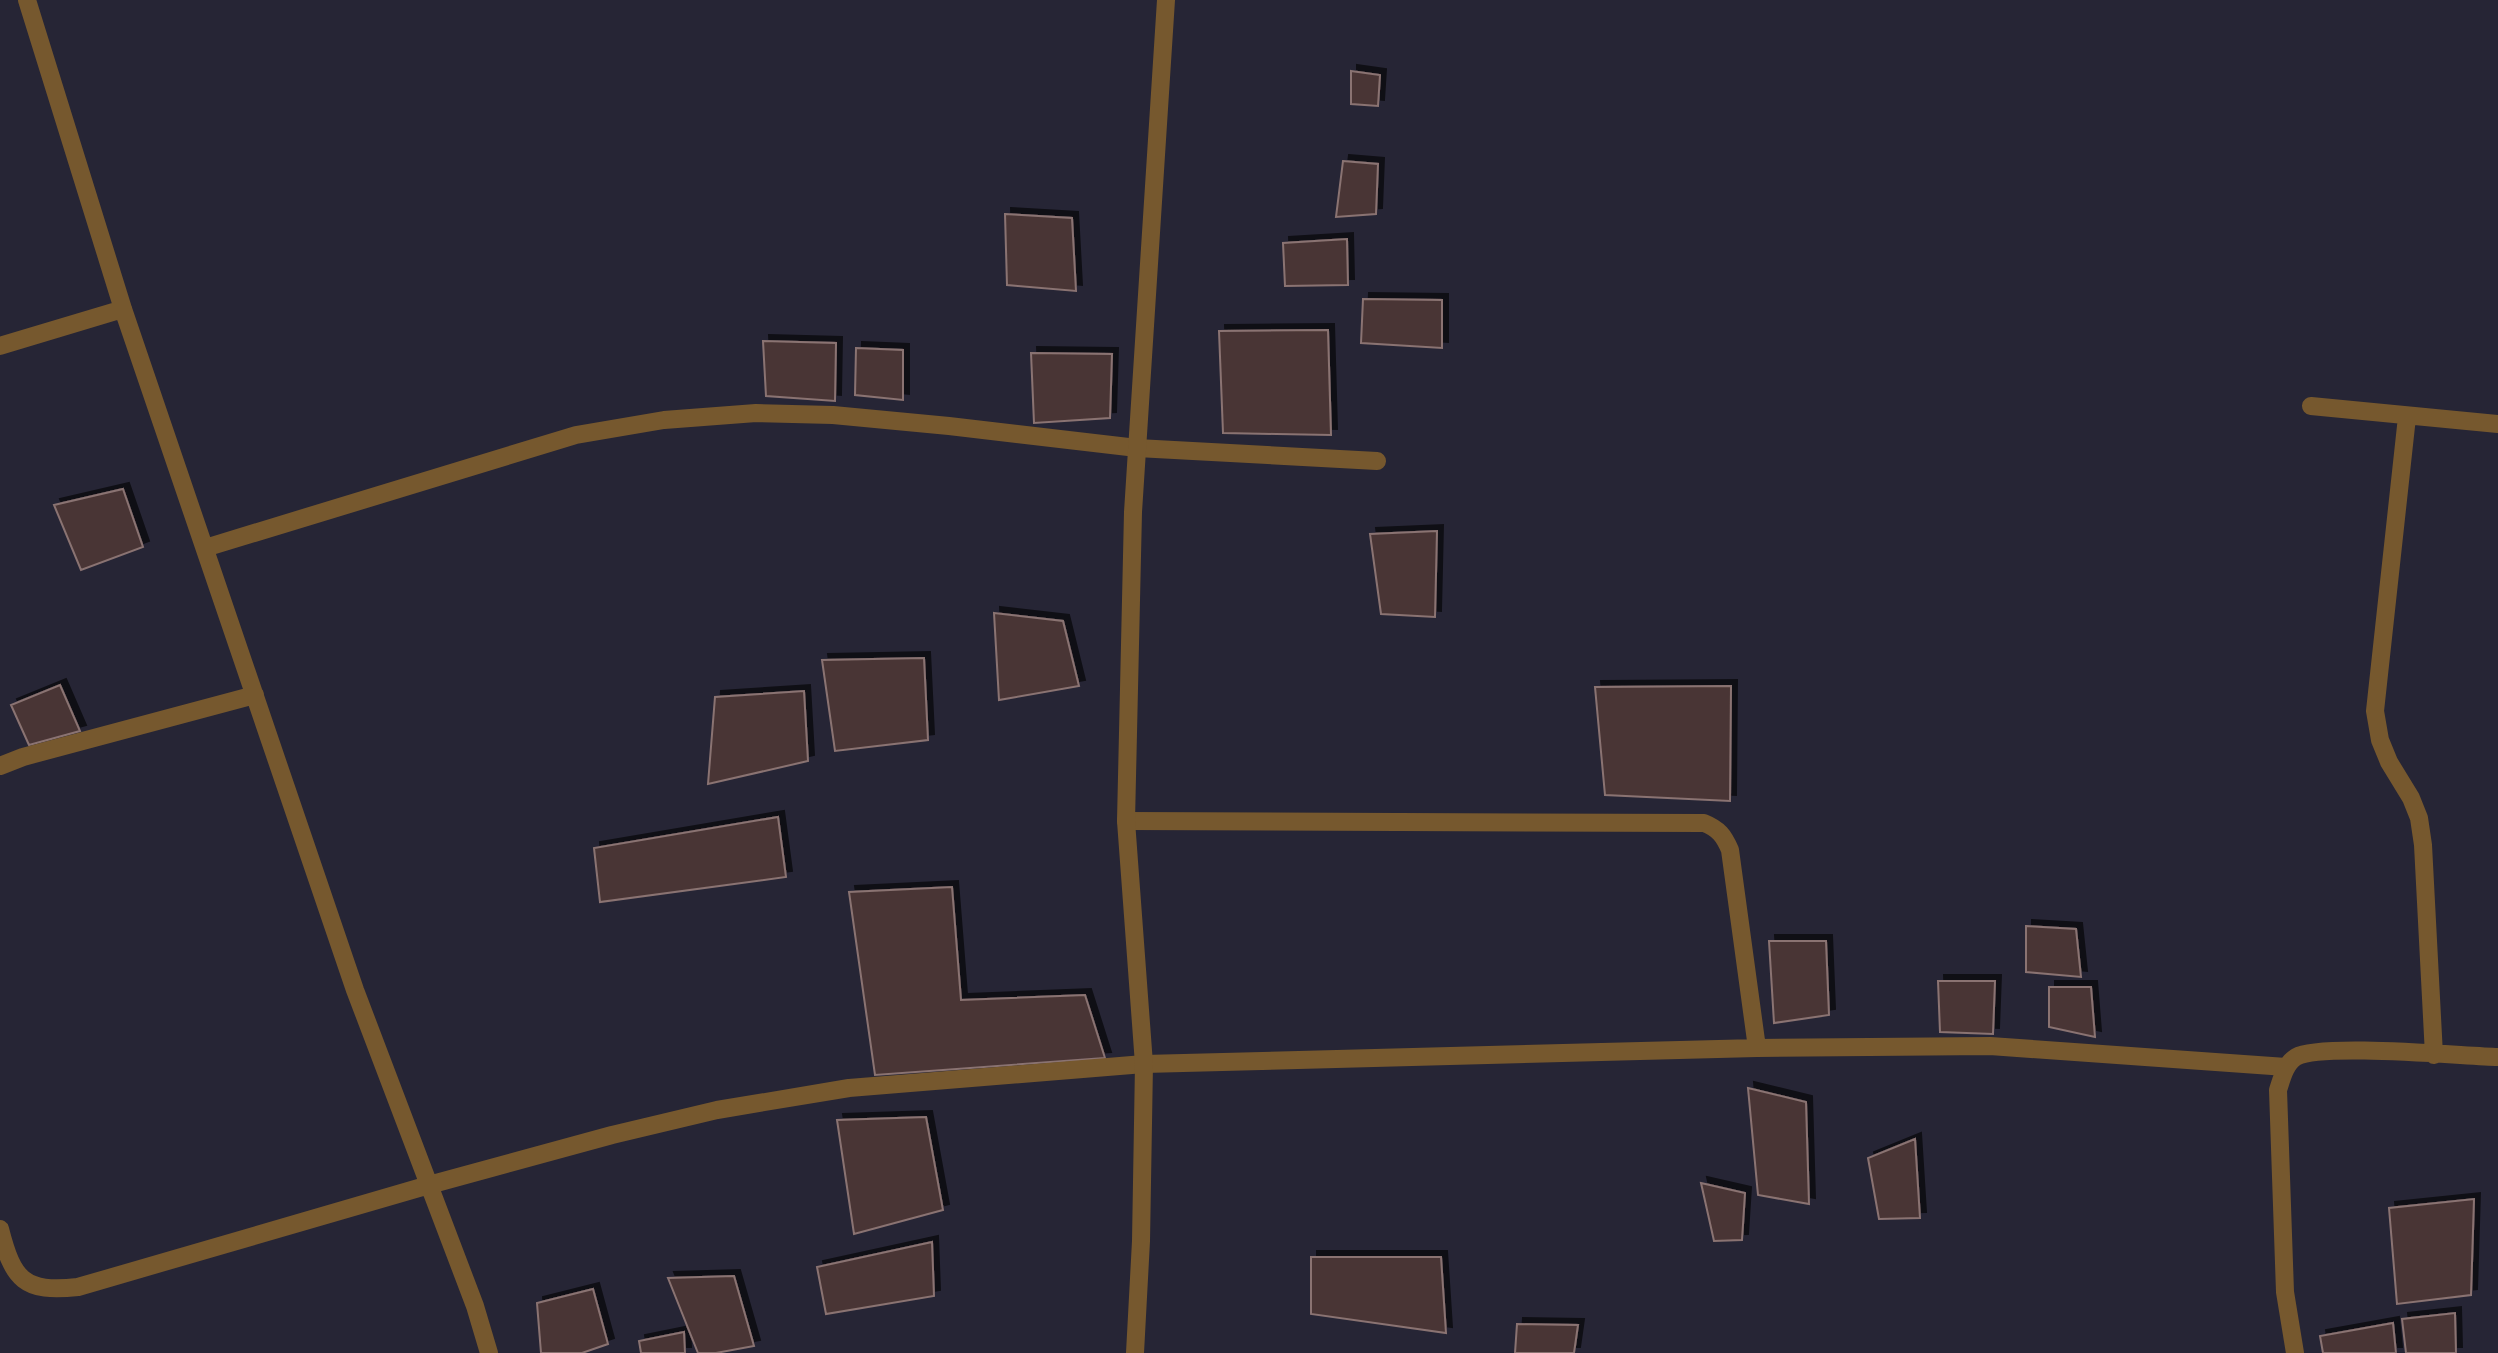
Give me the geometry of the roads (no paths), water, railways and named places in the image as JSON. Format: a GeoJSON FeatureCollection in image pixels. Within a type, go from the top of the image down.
{"type":"FeatureCollection","features":[{"type":"Feature","properties":{"kind":"street"},"geometry":{"type":"LineString","coordinates":[[27,0],[123,309],[355,990],[475,1306],[489,1353]]}},
{"type":"Feature","properties":{"kind":"street"},"geometry":{"type":"LineString","coordinates":[[1135,1353],[1141,1241],[1144,1064],[1126,821],[1133,512],[1166,0]]}},
{"type":"Feature","properties":{"kind":"street"},"geometry":{"type":"LineString","coordinates":[[0,346],[123,309]]}},
{"type":"Feature","properties":{"kind":"street"},"geometry":{"type":"LineString","coordinates":[[2311,406],[2498,424]]}},
{"type":"Feature","properties":{"kind":"street"},"geometry":{"type":"LineString","coordinates":[[205,548],[576,435],[664,420],[756,413],[833,415],[1137,449],[1377,461]]}},
{"type":"Feature","properties":{"kind":"street"},"geometry":{"type":"LineString","coordinates":[[2407,417],[2375,711],[2380,740],[2419,818],[2423,845],[2434,1055]]}},
{"type":"Feature","properties":{"kind":"street"},"geometry":{"type":"LineString","coordinates":[[0,766],[23,757],[255,695]]}},
{"type":"Feature","properties":{"kind":"street"},"geometry":{"type":"LineString","coordinates":[[1126,821],[1704,823],[1715,827],[1724,835],[1730,850],[1757,1048]]}},
{"type":"Feature","properties":{"kind":"street"},"geometry":{"type":"LineString","coordinates":[[0,1229],[7,1255],[19,1277],[36,1286],[54,1290],[78,1287],[429,1185],[612,1135],[718,1110],[849,1088],[1144,1064],[1757,1048],[1990,1046],[2286,1067]]}},
{"type":"Feature","properties":{"kind":"street"},"geometry":{"type":"LineString","coordinates":[[2295,1353],[2284,1278],[2278,1090],[2286,1067],[2297,1057],[2313,1052],[2498,1057]]}}]}
